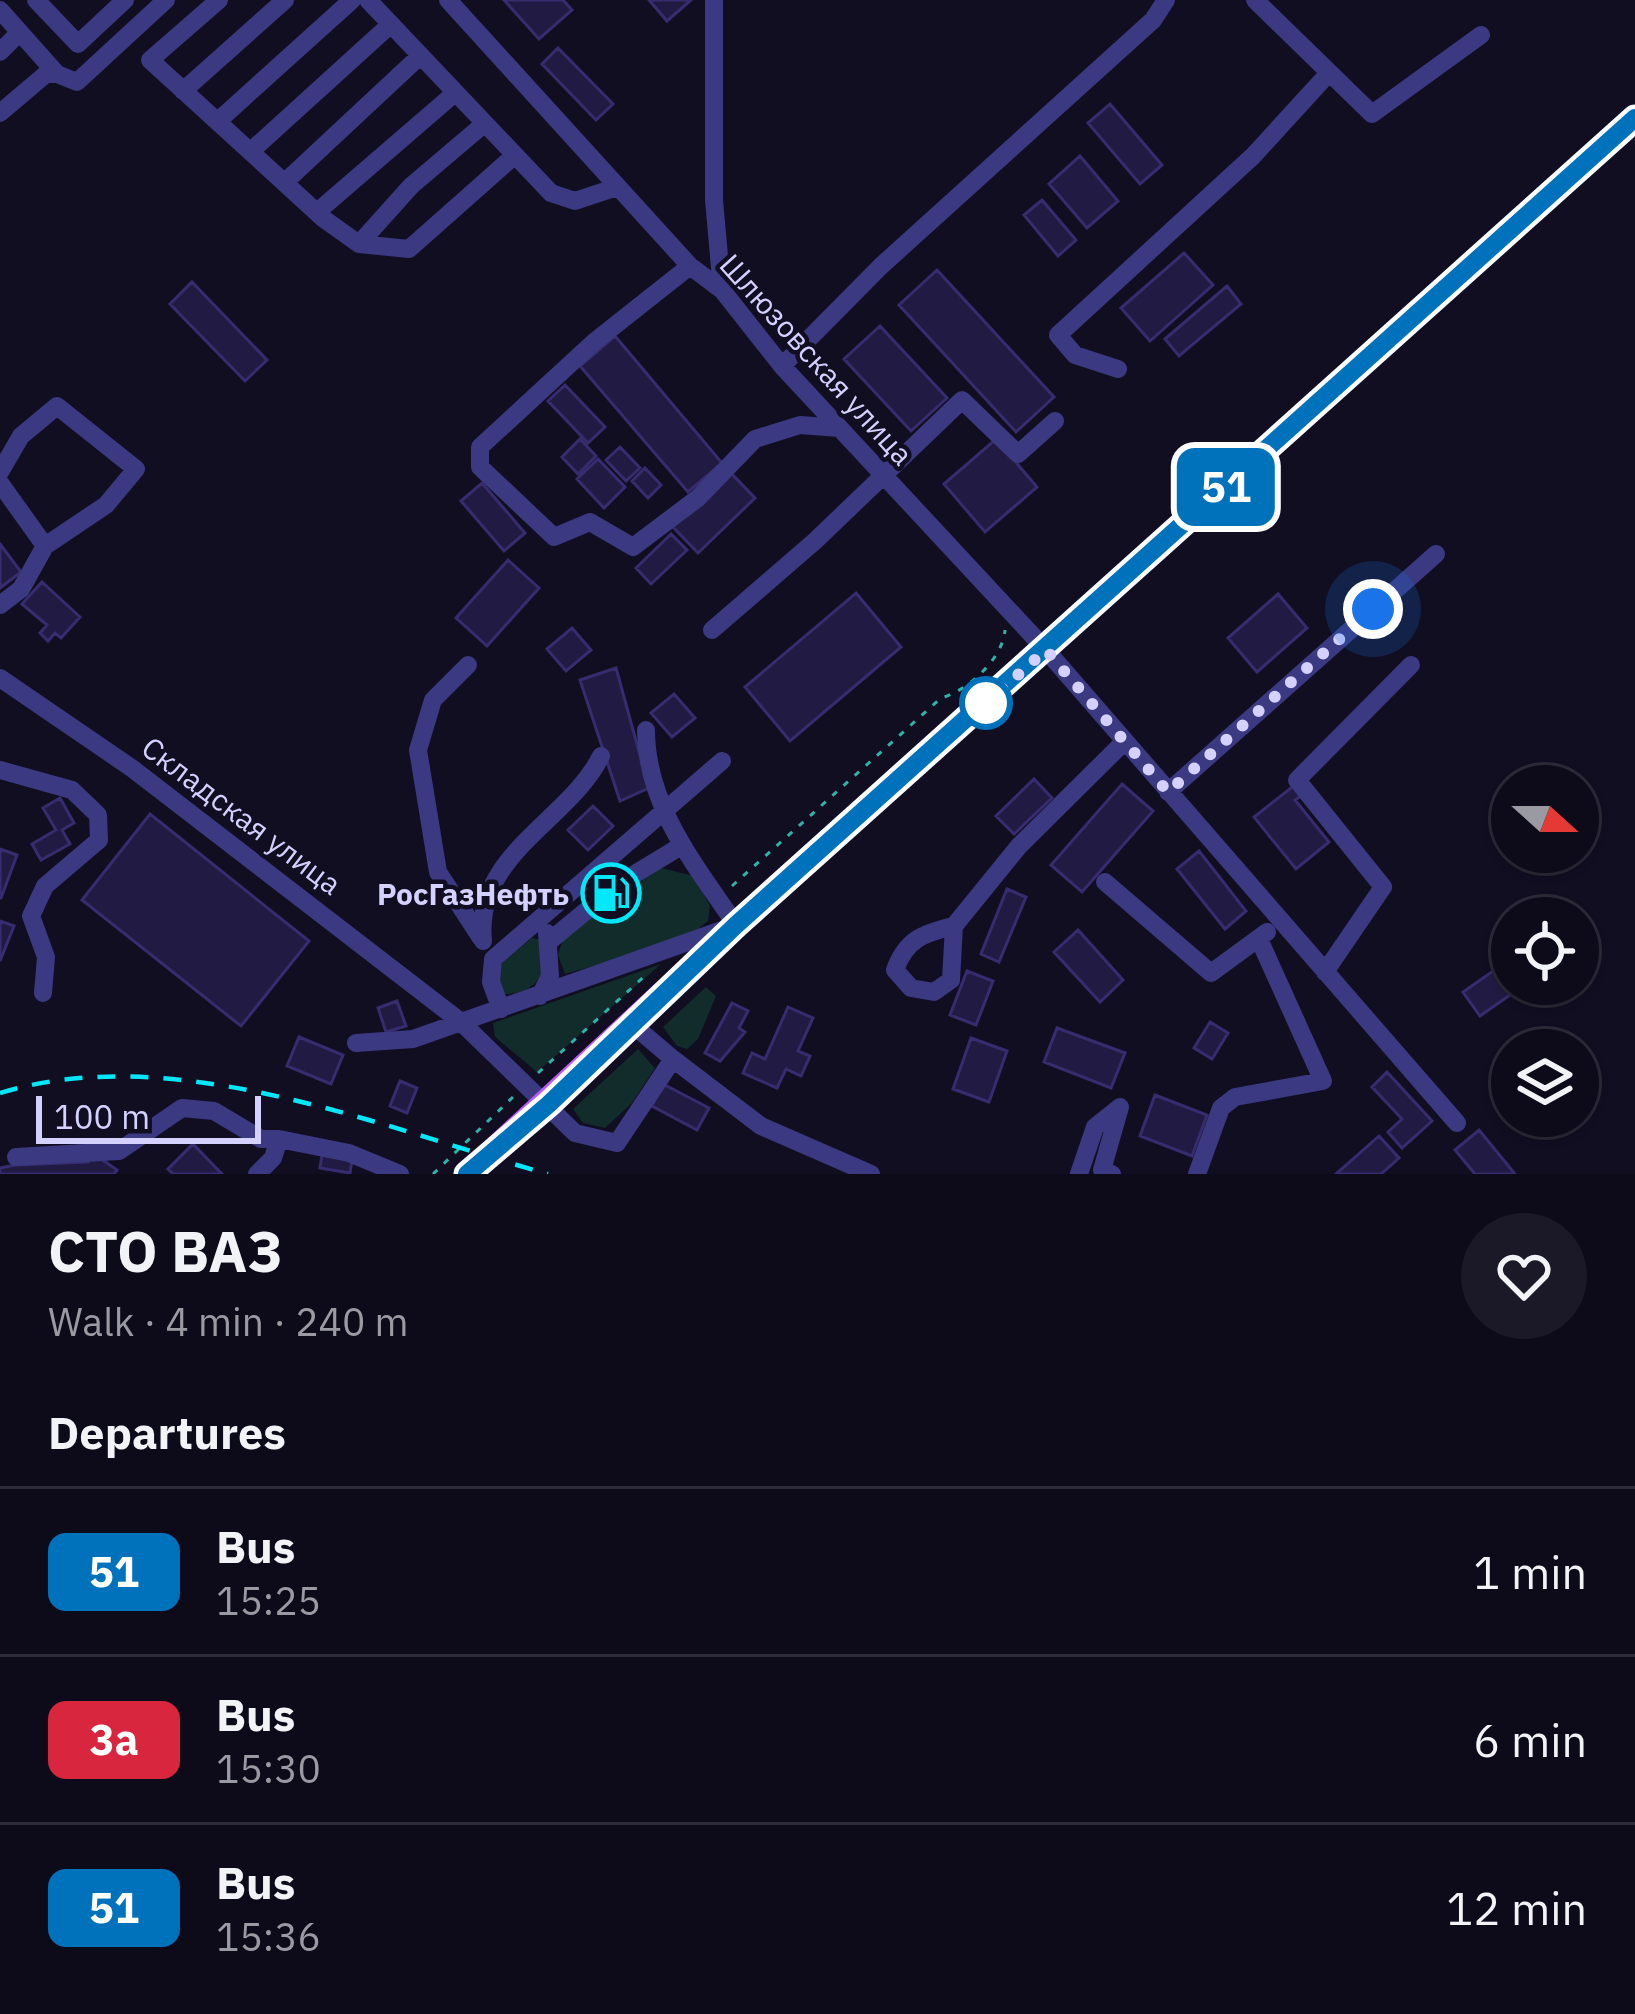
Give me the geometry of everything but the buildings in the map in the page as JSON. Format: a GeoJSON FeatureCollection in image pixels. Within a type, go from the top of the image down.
{"type":"FeatureCollection","features":[{"type":"Feature","properties":{"kind":"main road"},"geometry":{"type":"LineString","coordinates":[[467,1174],[633,1025],[729,915],[1046,650],[1635,118]]}},
{"type":"Feature","properties":{"kind":"street"},"geometry":{"type":"LineString","coordinates":[[36,0],[78,44],[112,4]]}},
{"type":"Feature","properties":{"kind":"street"},"geometry":{"type":"LineString","coordinates":[[0,112],[46,74],[77,82],[166,0]]}},
{"type":"Feature","properties":{"kind":"street"},"geometry":{"type":"LineString","coordinates":[[218,0],[150,60],[316,212],[359,244],[410,249],[514,156]]}},
{"type":"Feature","properties":{"kind":"street"},"geometry":{"type":"LineString","coordinates":[[184,91],[286,0]]}},
{"type":"Feature","properties":{"kind":"street"},"geometry":{"type":"LineString","coordinates":[[218,121],[352,0]]}},
{"type":"Feature","properties":{"kind":"street"},"geometry":{"type":"LineString","coordinates":[[368,0],[551,193],[575,201],[617,187]]}},
{"type":"Feature","properties":{"kind":"street","name":"Шлюзовская улица"},"geometry":{"type":"LineString","coordinates":[[448,0],[690,266],[722,290],[782,366],[1046,650],[1456,1123]]}},
{"type":"Feature","properties":{"kind":"street"},"geometry":{"type":"LineString","coordinates":[[714,0],[714,200],[722,290]]}},
{"type":"Feature","properties":{"kind":"street"},"geometry":{"type":"LineString","coordinates":[[782,366],[881,266],[1153,20],[1166,0]]}},
{"type":"Feature","properties":{"kind":"street"},"geometry":{"type":"LineString","coordinates":[[1255,0],[1372,114],[1481,34]]}},
{"type":"Feature","properties":{"kind":"street"},"geometry":{"type":"LineString","coordinates":[[0,10],[57,74]]}},
{"type":"Feature","properties":{"kind":"street"},"geometry":{"type":"LineString","coordinates":[[251,151],[391,25]]}},
{"type":"Feature","properties":{"kind":"street"},"geometry":{"type":"LineString","coordinates":[[0,52],[20,32]]}},
{"type":"Feature","properties":{"kind":"street"},"geometry":{"type":"LineString","coordinates":[[285,182],[420,56]]}},
{"type":"Feature","properties":{"kind":"street"},"geometry":{"type":"LineString","coordinates":[[1118,369],[1075,355],[1058,335],[1252,156],[1328,74]]}},
{"type":"Feature","properties":{"kind":"street"},"geometry":{"type":"LineString","coordinates":[[316,212],[455,93]]}},
{"type":"Feature","properties":{"kind":"street"},"geometry":{"type":"LineString","coordinates":[[359,244],[411,186],[484,124]]}},
{"type":"Feature","properties":{"kind":"street"},"geometry":{"type":"LineString","coordinates":[[690,266],[594,342],[480,447],[480,467],[554,537],[590,522],[633,547],[698,498],[755,439],[800,425],[839,428]]}},
{"type":"Feature","properties":{"kind":"street"},"geometry":{"type":"LineString","coordinates":[[712,630],[962,400],[1018,454],[1055,421]]}},
{"type":"Feature","properties":{"kind":"street"},"geometry":{"type":"LineString","coordinates":[[0,472],[21,436],[56,406],[136,469],[106,505],[45,546],[21,589],[0,605]]}},
{"type":"Feature","properties":{"kind":"street"},"geometry":{"type":"LineString","coordinates":[[0,483],[45,546]]}},
{"type":"Feature","properties":{"kind":"street"},"geometry":{"type":"LineString","coordinates":[[1168,792],[1436,554]]}},
{"type":"Feature","properties":{"kind":"street"},"geometry":{"type":"LineString","coordinates":[[468,665],[433,700],[418,750],[438,872],[493,958],[491,982],[501,1009]]}},
{"type":"Feature","properties":{"kind":"street"},"geometry":{"type":"LineString","coordinates":[[1324,972],[1384,886],[1297,780],[1411,665]]}},
{"type":"Feature","properties":{"kind":"street","name":"Складская улица"},"geometry":{"type":"LineString","coordinates":[[0,678],[133,769],[461,1022],[575,1133],[617,1143],[673,1059]]}},
{"type":"Feature","properties":{"kind":"street"},"geometry":{"type":"LineString","coordinates":[[356,1043],[413,1039],[540,996],[729,915],[681,846],[646,768],[646,730]]}},
{"type":"Feature","properties":{"kind":"street"},"geometry":{"type":"LineString","coordinates":[[954,926],[1019,846],[1124,742]]}},
{"type":"Feature","properties":{"kind":"street"},"geometry":{"type":"LineString","coordinates":[[481,938],[504,862],[589,782],[601,756]]}},
{"type":"Feature","properties":{"kind":"street"},"geometry":{"type":"LineString","coordinates":[[493,958],[722,761]]}},
{"type":"Feature","properties":{"kind":"street"},"geometry":{"type":"LineString","coordinates":[[0,770],[72,790],[98,815],[99,840],[45,886],[31,916],[46,957],[43,993]]}},
{"type":"Feature","properties":{"kind":"street"},"geometry":{"type":"LineString","coordinates":[[551,939],[620,884],[681,846]]}},
{"type":"Feature","properties":{"kind":"street"},"geometry":{"type":"LineString","coordinates":[[1106,882],[1210,974],[1281,922]]}},
{"type":"Feature","properties":{"kind":"street"},"geometry":{"type":"LineString","coordinates":[[521,937],[545,930],[551,939],[550,976],[540,996]]}},
{"type":"Feature","properties":{"kind":"street"},"geometry":{"type":"LineString","coordinates":[[1196,1174],[1221,1108],[1234,1097],[1323,1081],[1258,939]]}},
{"type":"Feature","properties":{"kind":"street"},"geometry":{"type":"LineString","coordinates":[[633,1025],[761,1126],[871,1174]]}},
{"type":"Feature","properties":{"kind":"street"},"geometry":{"type":"LineString","coordinates":[[1078,1174],[1095,1127],[1120,1107],[1102,1170],[1112,1174]]}},
{"type":"Feature","properties":{"kind":"street"},"geometry":{"type":"LineString","coordinates":[[16,1157],[119,1151],[182,1108],[214,1111],[262,1139],[350,1153],[400,1174]]}},
{"type":"Feature","properties":{"kind":"street"},"geometry":{"type":"LineString","coordinates":[[257,1174],[273,1158],[280,1139]]}},
{"type":"Feature","properties":{"kind":"path"},"geometry":{"type":"LineString","coordinates":[[729,915],[731,887],[941,698],[956,694],[982,672],[1005,641],[1001,617]]}},
{"type":"Feature","properties":{"kind":"path"},"geometry":{"type":"LineString","coordinates":[[434,1174],[647,974]]}},
{"type":"Feature","properties":{"kind":"green space"},"geometry":{"type":"Polygon","coordinates":[[[661,868],[694,876],[710,906],[708,921],[684,940],[565,974],[558,955],[565,933],[661,868]]]}},
{"type":"Feature","properties":{"kind":"green space"},"geometry":{"type":"Polygon","coordinates":[[[532,938],[543,940],[545,951],[539,979],[525,990],[504,994],[496,984],[497,967],[532,938]]]}},
{"type":"Feature","properties":{"kind":"green space"},"geometry":{"type":"Polygon","coordinates":[[[661,964],[537,1072],[495,1037],[493,1023],[661,964]]]}},
{"type":"Feature","properties":{"kind":"green space"},"geometry":{"type":"Polygon","coordinates":[[[706,987],[716,996],[698,1039],[687,1049],[677,1046],[663,1027],[706,987]]]}},
{"type":"Feature","properties":{"kind":"green space"},"geometry":{"type":"Polygon","coordinates":[[[638,1049],[655,1068],[632,1103],[605,1128],[583,1123],[573,1109],[638,1049]]]}},
{"type":"Feature","properties":{"kind":"railway"},"geometry":{"type":"LineString","coordinates":[[0,1093],[67,1079],[135,1077],[206,1083],[347,1114],[548,1174]]}},
{"type":"Feature","properties":{"kind":"bus line","name":"51"},"geometry":{"type":"LineString","coordinates":[[467,1174],[549,1104],[736,925],[1635,118]]}},
{"type":"Feature","properties":{"kind":"place","name":"РосГазНефть"},"geometry":{"type":"Point","coordinates":[611,893]}},
{"type":"Feature","properties":{"kind":"route"},"geometry":{"type":"LineString","coordinates":[[986,703],[1046,650],[1168,792],[1373,609]]}}]}
